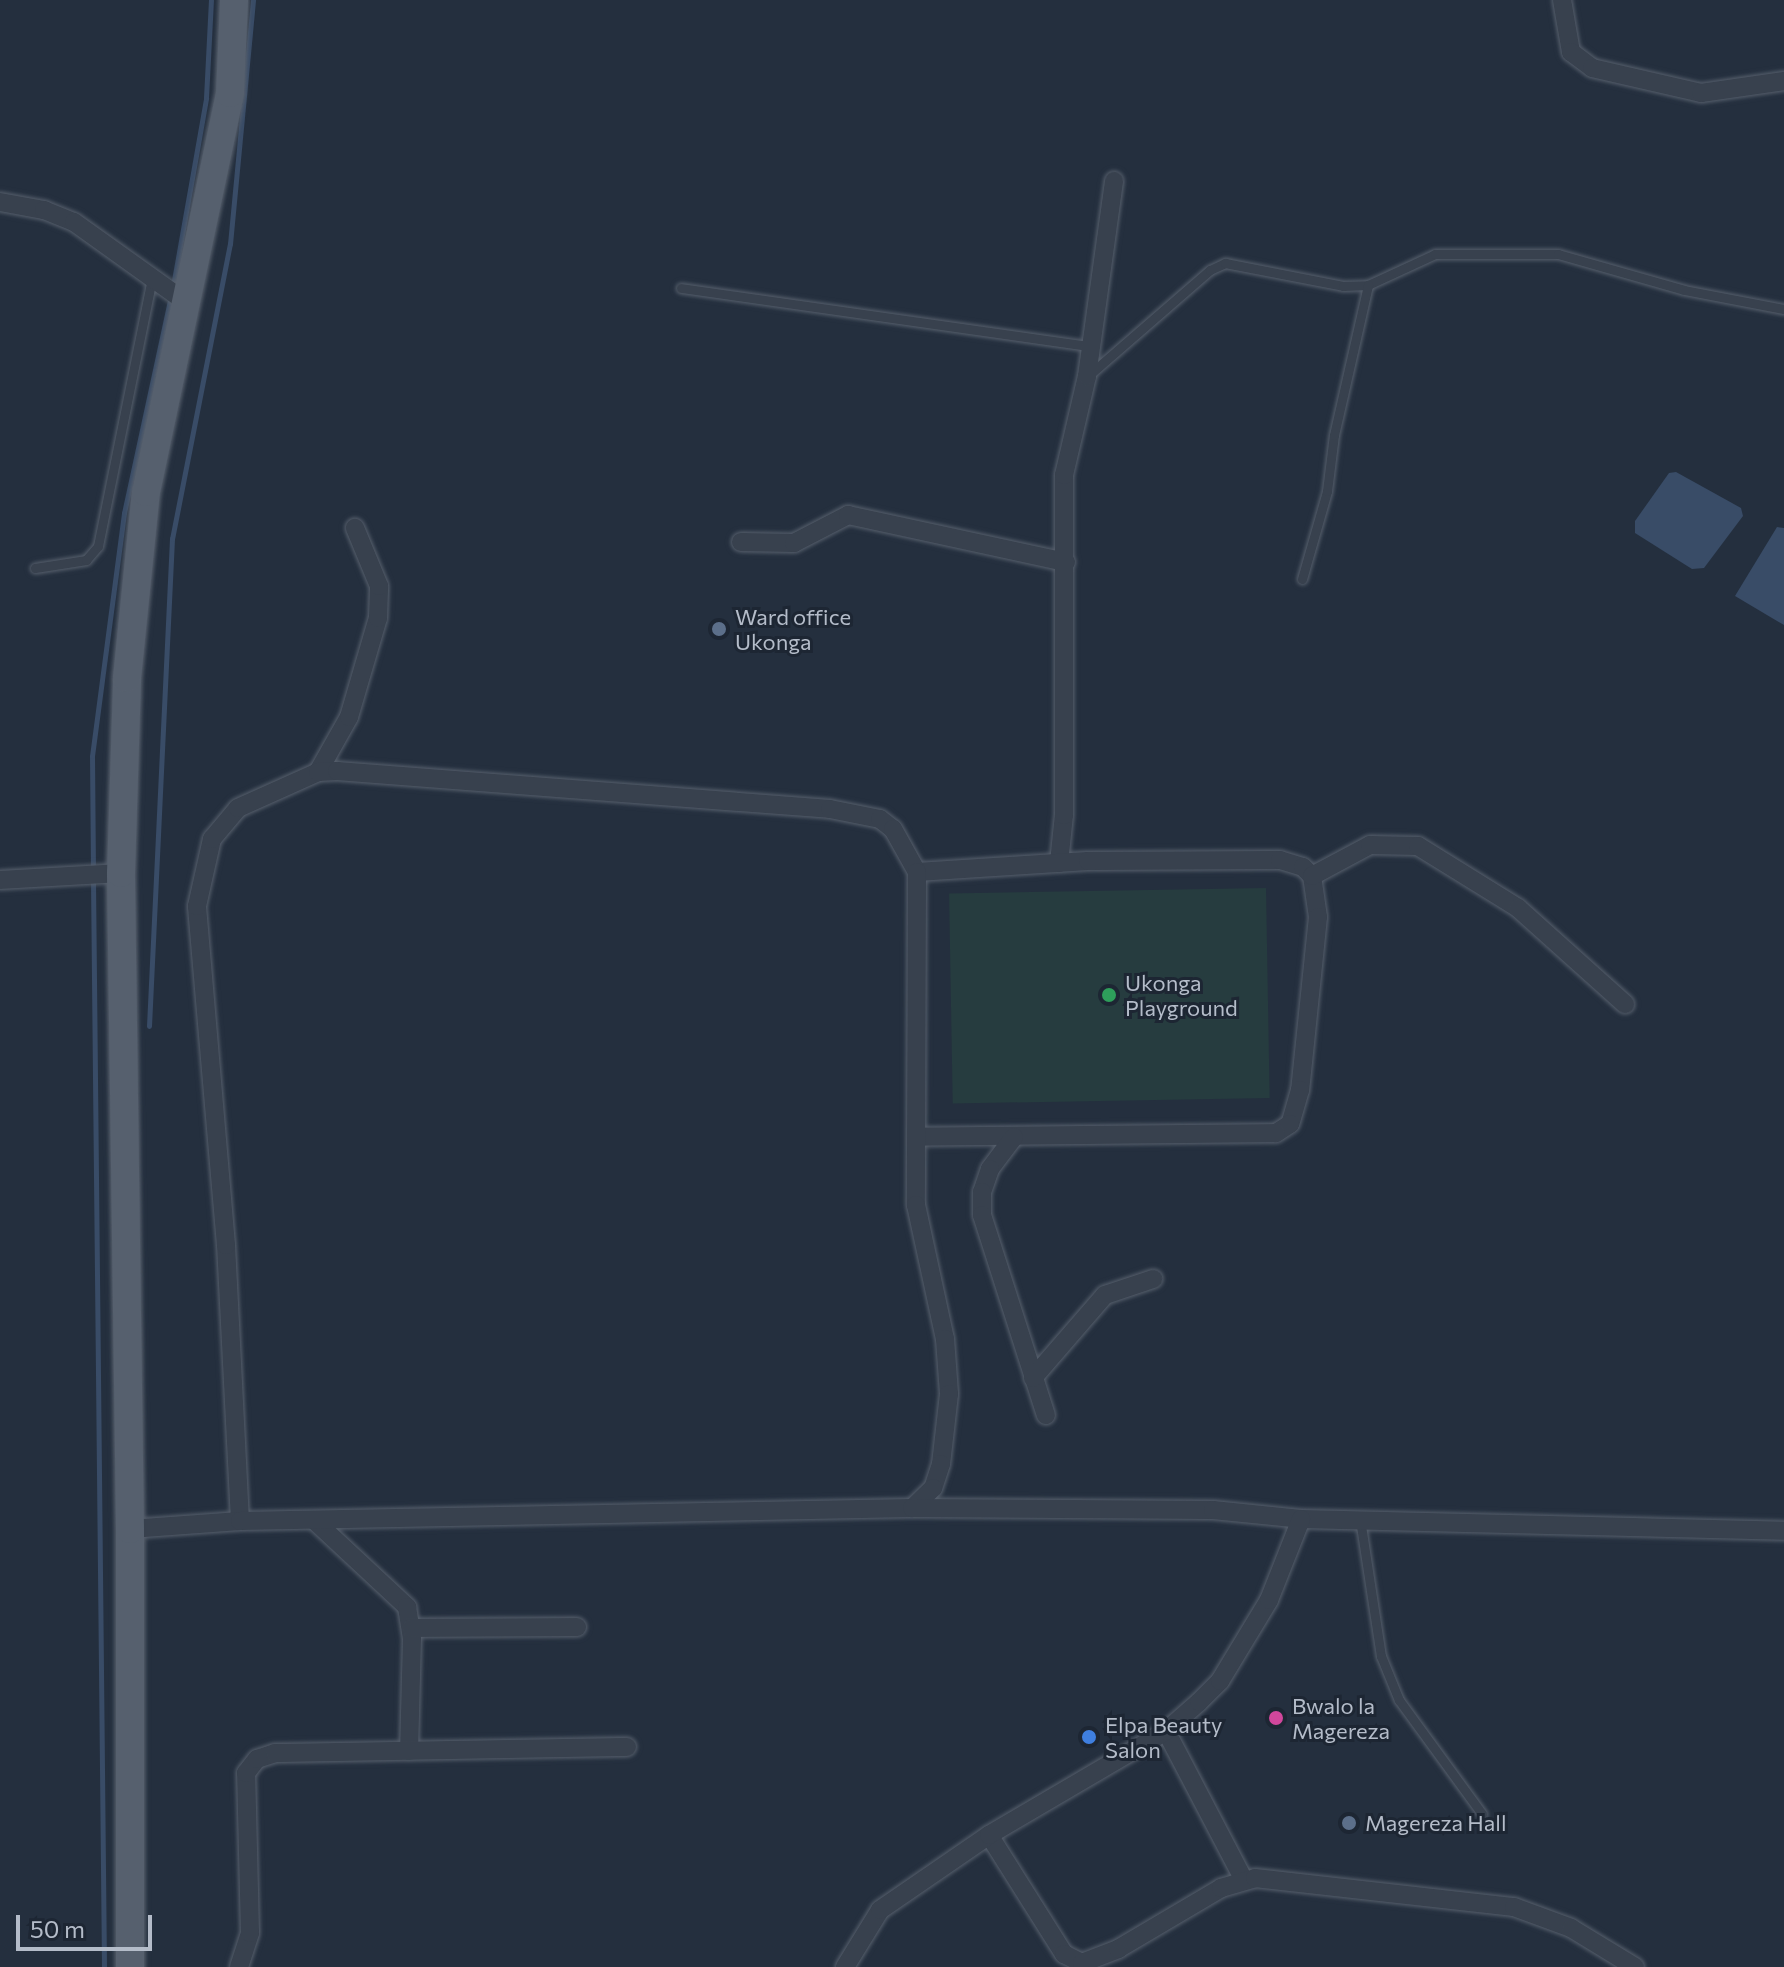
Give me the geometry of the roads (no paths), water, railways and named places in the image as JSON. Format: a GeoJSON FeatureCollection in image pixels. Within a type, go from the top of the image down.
{"type":"FeatureCollection","features":[{"type":"Feature","properties":{"kind":"main road"},"geometry":{"type":"LineString","coordinates":[[130,1967],[130,1529],[121,873],[133,590],[146,492],[230,93],[234,0]]}},
{"type":"Feature","properties":{"kind":"street"},"geometry":{"type":"LineString","coordinates":[[1562,0],[1571,52],[1592,68],[1701,93],[1784,81]]}},
{"type":"Feature","properties":{"kind":"street"},"geometry":{"type":"LineString","coordinates":[[1059,863],[1066,451],[1087,376],[1114,181]]}},
{"type":"Feature","properties":{"kind":"street"},"geometry":{"type":"LineString","coordinates":[[0,202],[44,210],[74,222],[187,303]]}},
{"type":"Feature","properties":{"kind":"street"},"geometry":{"type":"LineString","coordinates":[[741,542],[794,543],[848,515],[1066,562]]}},
{"type":"Feature","properties":{"kind":"street"},"geometry":{"type":"LineString","coordinates":[[318,772],[349,717],[378,618],[379,586],[355,528]]}},
{"type":"Feature","properties":{"kind":"street"},"geometry":{"type":"LineString","coordinates":[[240,1521],[226,1245],[197,906],[212,839],[238,808],[318,772],[394,772],[830,809],[880,819],[905,845],[917,872],[913,969],[919,1137],[916,1205],[945,1339],[949,1394],[941,1464],[933,1488],[912,1508]]}},
{"type":"Feature","properties":{"kind":"street"},"geometry":{"type":"LineString","coordinates":[[1312,876],[1370,845],[1418,846],[1518,908],[1625,1004]]}},
{"type":"Feature","properties":{"kind":"street"},"geometry":{"type":"LineString","coordinates":[[917,872],[1222,857],[1280,860],[1303,867],[1312,876],[1318,917],[1300,1090],[1290,1124],[1261,1137],[919,1137]]}},
{"type":"Feature","properties":{"kind":"street"},"geometry":{"type":"LineString","coordinates":[[0,880],[121,873]]}},
{"type":"Feature","properties":{"kind":"street"},"geometry":{"type":"LineString","coordinates":[[1014,1137],[990,1169],[982,1192],[982,1215],[1046,1415]]}},
{"type":"Feature","properties":{"kind":"street"},"geometry":{"type":"LineString","coordinates":[[1033,1378],[1105,1295],[1153,1279]]}},
{"type":"Feature","properties":{"kind":"street"},"geometry":{"type":"LineString","coordinates":[[130,1529],[240,1521],[316,1522],[912,1508],[1213,1510],[1301,1519],[1784,1531]]}},
{"type":"Feature","properties":{"kind":"street"},"geometry":{"type":"LineString","coordinates":[[845,1967],[880,1910],[989,1835],[1166,1731],[1220,1681],[1269,1600],[1301,1519]]}},
{"type":"Feature","properties":{"kind":"street"},"geometry":{"type":"LineString","coordinates":[[316,1522],[403,1599],[411,1628],[409,1751]]}},
{"type":"Feature","properties":{"kind":"street"},"geometry":{"type":"LineString","coordinates":[[411,1628],[577,1627]]}},
{"type":"Feature","properties":{"kind":"street"},"geometry":{"type":"LineString","coordinates":[[1166,1731],[1243,1878]]}},
{"type":"Feature","properties":{"kind":"street"},"geometry":{"type":"LineString","coordinates":[[239,1967],[250,1933],[246,1773],[251,1765],[275,1753],[627,1747]]}},
{"type":"Feature","properties":{"kind":"street"},"geometry":{"type":"LineString","coordinates":[[989,1835],[1057,1960],[1096,1961],[1243,1878],[1514,1907],[1571,1928],[1635,1967]]}},
{"type":"Feature","properties":{"kind":"lane"},"geometry":{"type":"LineString","coordinates":[[1087,376],[1210,270],[1225,263],[1343,286],[1368,285],[1435,254],[1558,254],[1684,290],[1784,309]]}},
{"type":"Feature","properties":{"kind":"lane"},"geometry":{"type":"LineString","coordinates":[[35,568],[86,560],[98,546],[152,279]]}},
{"type":"Feature","properties":{"kind":"lane"},"geometry":{"type":"LineString","coordinates":[[1302,579],[1327,491],[1334,435],[1368,285]]}},
{"type":"Feature","properties":{"kind":"lane"},"geometry":{"type":"LineString","coordinates":[[681,288],[1091,346]]}},
{"type":"Feature","properties":{"kind":"lane"},"geometry":{"type":"LineString","coordinates":[[1360,1519],[1381,1656],[1399,1700],[1482,1814]]}},
{"type":"Feature","properties":{"kind":"water"},"geometry":{"type":"Polygon","coordinates":[[[1676,472],[1741,508],[1743,516],[1704,568],[1692,569],[1635,533],[1635,521],[1669,473],[1676,472]]]}},
{"type":"Feature","properties":{"kind":"water"},"geometry":{"type":"Polygon","coordinates":[[[1777,527],[1784,528],[1784,625],[1735,596],[1777,527]]]}},
{"type":"Feature","properties":{"kind":"waterway"},"geometry":{"type":"LineString","coordinates":[[173,286],[206,98],[211,0]]}},
{"type":"Feature","properties":{"kind":"waterway"},"geometry":{"type":"LineString","coordinates":[[149,1026],[172,539],[230,244],[253,0]]}},
{"type":"Feature","properties":{"kind":"waterway"},"geometry":{"type":"LineString","coordinates":[[93,870],[92,756],[124,513],[171,295]]}},
{"type":"Feature","properties":{"kind":"waterway"},"geometry":{"type":"LineString","coordinates":[[93,880],[104,1967]]}},
{"type":"Feature","properties":{"kind":"place","name":"Ward office Ukonga"},"geometry":{"type":"Point","coordinates":[719,629]}},
{"type":"Feature","properties":{"kind":"place","name":"Ukonga Playground"},"geometry":{"type":"Point","coordinates":[1109,995]}},
{"type":"Feature","properties":{"kind":"place","name":"Bwalo la Magereza"},"geometry":{"type":"Point","coordinates":[1276,1718]}},
{"type":"Feature","properties":{"kind":"place","name":"Elpa Beauty Salon"},"geometry":{"type":"Point","coordinates":[1089,1737]}},
{"type":"Feature","properties":{"kind":"place","name":"Magereza Hall"},"geometry":{"type":"Point","coordinates":[1349,1823]}}]}
